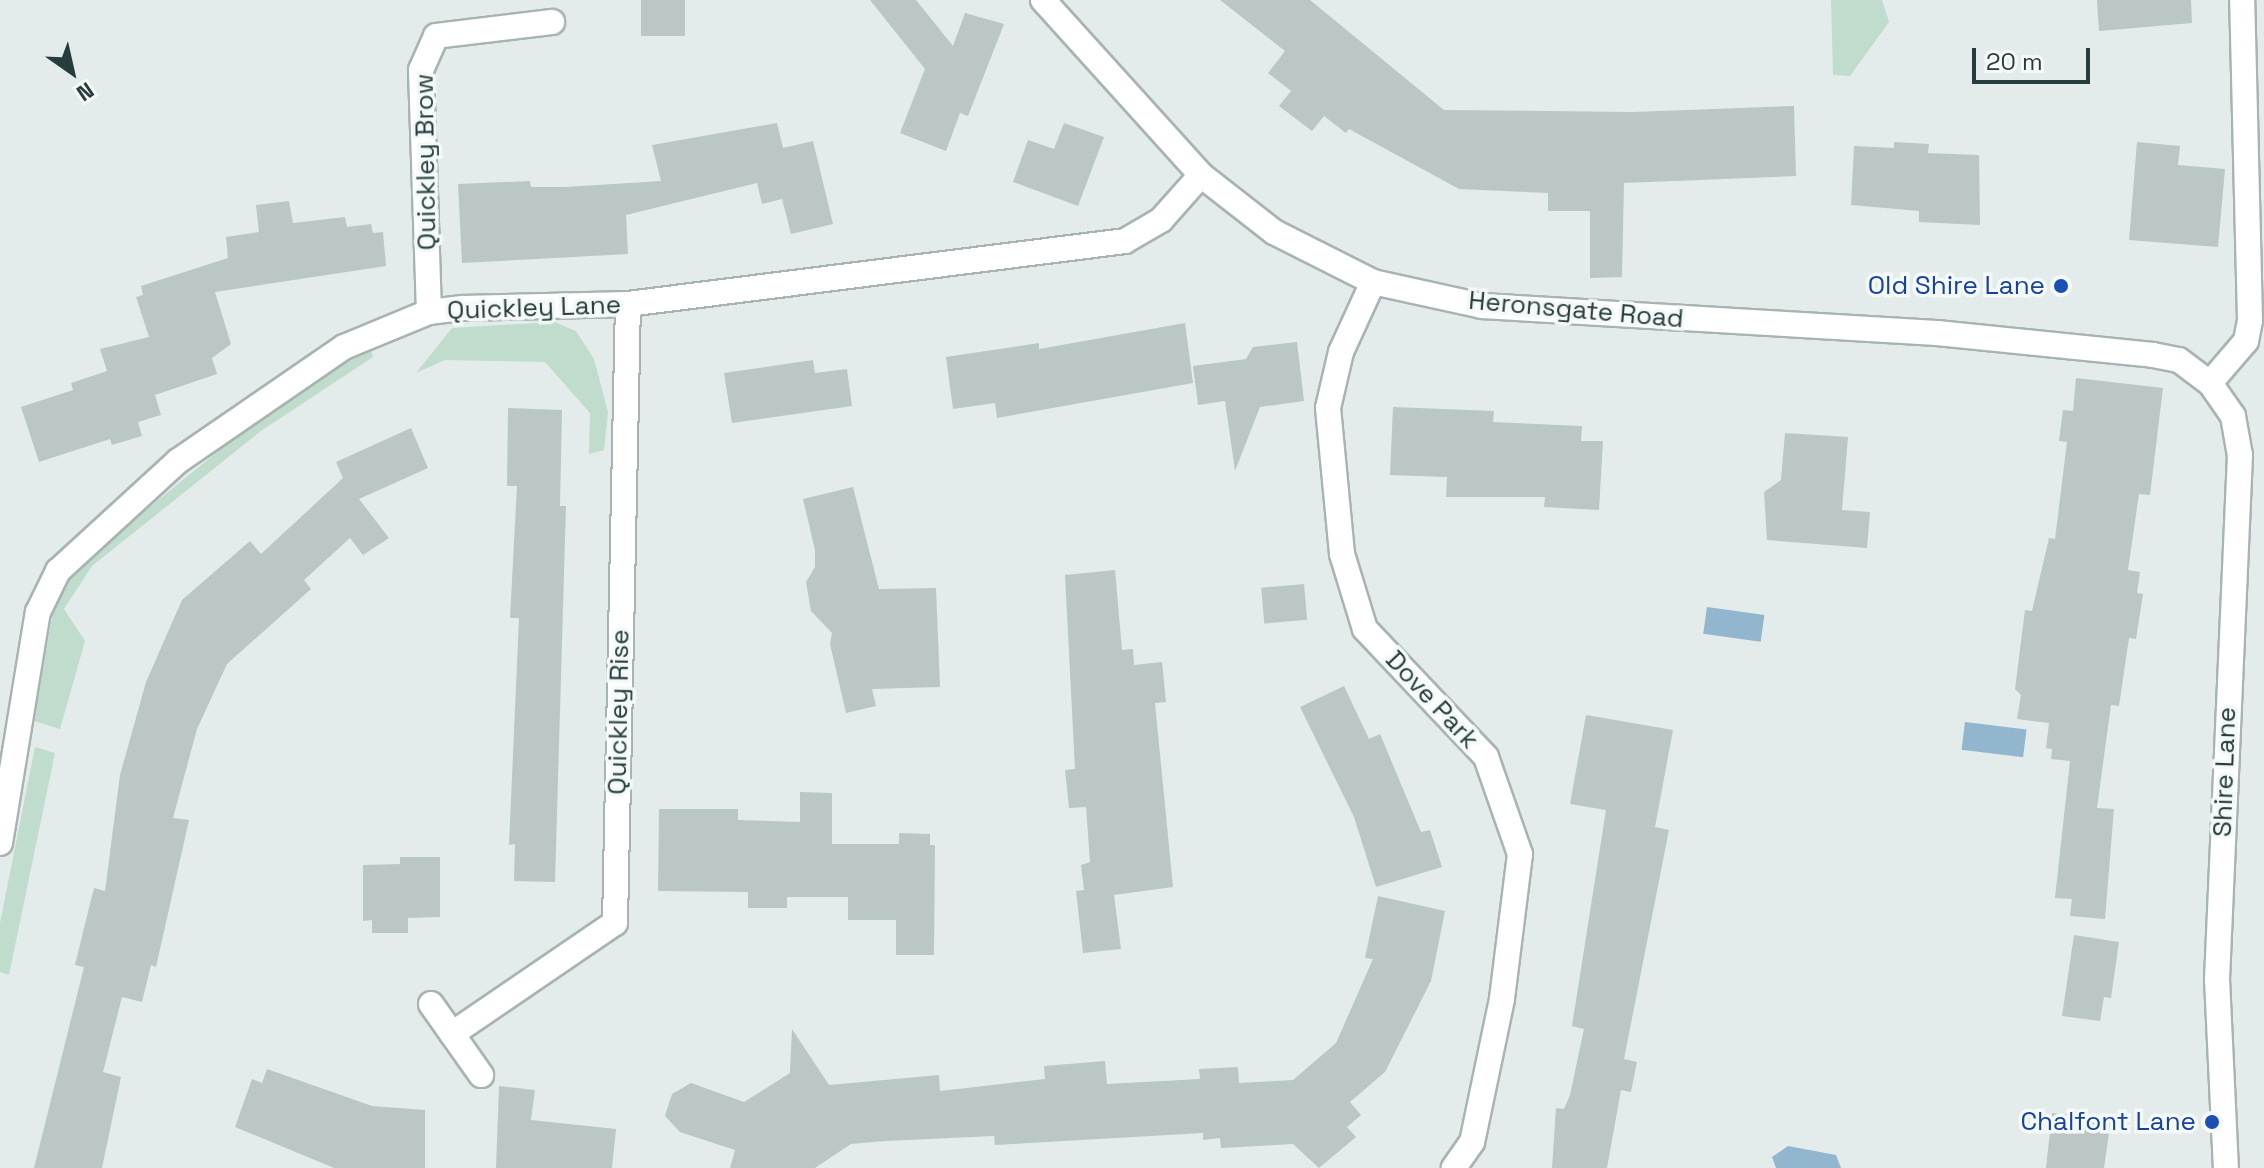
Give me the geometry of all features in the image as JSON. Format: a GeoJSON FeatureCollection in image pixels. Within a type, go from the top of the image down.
{"type":"FeatureCollection","features":[{"type":"Feature","properties":{"kind":"street","name":"Heronsgate Road"},"geometry":{"type":"LineString","coordinates":[[1043,0],[1201,175],[1274,232],[1373,282],[1482,306],[1937,333],[2153,355],[2179,360],[2210,383]]}},
{"type":"Feature","properties":{"kind":"street"},"geometry":{"type":"LineString","coordinates":[[2210,383],[2246,341],[2250,320],[2242,0]]}},
{"type":"Feature","properties":{"kind":"street","name":"Quickley Brow"},"geometry":{"type":"LineString","coordinates":[[429,312],[421,70],[436,36],[552,22]]}},
{"type":"Feature","properties":{"kind":"street","name":"Quickley Lane"},"geometry":{"type":"LineString","coordinates":[[0,843],[38,612],[58,571],[178,461],[233,418],[344,347],[429,312],[530,304],[628,304],[1125,241],[1161,220],[1201,175]]}},
{"type":"Feature","properties":{"kind":"street","name":"Dove Park"},"geometry":{"type":"LineString","coordinates":[[1373,282],[1341,352],[1328,408],[1342,554],[1365,629],[1486,757],[1520,854],[1502,999],[1472,1142],[1454,1168]]}},
{"type":"Feature","properties":{"kind":"street","name":"Quickley Rise"},"geometry":{"type":"LineString","coordinates":[[452,1034],[615,923],[628,304]]}},
{"type":"Feature","properties":{"kind":"street","name":"Shire Lane"},"geometry":{"type":"LineString","coordinates":[[2210,383],[2233,416],[2240,455],[2217,979],[2226,1168]]}},
{"type":"Feature","properties":{"kind":"street"},"geometry":{"type":"LineString","coordinates":[[431,1004],[481,1075]]}},
{"type":"Feature","properties":{"kind":"green space"},"geometry":{"type":"Polygon","coordinates":[[[1831,0],[1882,0],[1889,22],[1850,76],[1833,75],[1831,0]]]}},
{"type":"Feature","properties":{"kind":"green space"},"geometry":{"type":"Polygon","coordinates":[[[554,322],[576,331],[594,359],[608,412],[604,450],[589,454],[590,413],[545,362],[445,360],[416,373],[452,328],[554,322]]]}},
{"type":"Feature","properties":{"kind":"green space"},"geometry":{"type":"Polygon","coordinates":[[[370,348],[373,357],[261,431],[92,566],[64,609],[85,641],[60,729],[34,721],[53,611],[64,585],[87,558],[254,422],[370,348]]]}},
{"type":"Feature","properties":{"kind":"green space"},"geometry":{"type":"Polygon","coordinates":[[[35,747],[55,753],[9,975],[0,972],[0,923],[35,747]]]}},
{"type":"Feature","properties":{"kind":"water"},"geometry":{"type":"Polygon","coordinates":[[[1707,607],[1764,615],[1761,642],[1703,634],[1707,607]]]}},
{"type":"Feature","properties":{"kind":"water"},"geometry":{"type":"Polygon","coordinates":[[[1965,722],[2027,730],[2023,757],[1962,750],[1965,722]]]}},
{"type":"Feature","properties":{"kind":"water"},"geometry":{"type":"Polygon","coordinates":[[[1788,1146],[1836,1155],[1841,1168],[1776,1168],[1772,1157],[1788,1146]]]}},
{"type":"Feature","properties":{"kind":"building"},"geometry":{"type":"Polygon","coordinates":[[[641,0],[685,0],[685,36],[641,36],[641,0]]]}},
{"type":"Feature","properties":{"kind":"building"},"geometry":{"type":"Polygon","coordinates":[[[870,0],[916,0],[953,46],[965,13],[1004,24],[968,116],[960,113],[946,151],[900,133],[925,69],[870,0]]]}},
{"type":"Feature","properties":{"kind":"building"},"geometry":{"type":"Polygon","coordinates":[[[1220,0],[1310,0],[1444,110],[1633,112],[1794,106],[1796,176],[1624,183],[1622,277],[1590,278],[1590,211],[1548,211],[1548,193],[1459,189],[1349,129],[1346,133],[1324,116],[1312,131],[1279,106],[1291,91],[1268,73],[1285,51],[1220,0]]]}},
{"type":"Feature","properties":{"kind":"building"},"geometry":{"type":"Polygon","coordinates":[[[2097,0],[2191,0],[2192,23],[2099,31],[2097,0]]]}},
{"type":"Feature","properties":{"kind":"building"},"geometry":{"type":"Polygon","coordinates":[[[777,123],[783,148],[813,141],[833,224],[791,234],[782,199],[762,204],[757,183],[626,215],[628,254],[462,263],[458,184],[530,181],[531,187],[565,187],[661,181],[652,145],[777,123]]]}},
{"type":"Feature","properties":{"kind":"building"},"geometry":{"type":"Polygon","coordinates":[[[1064,123],[1104,137],[1078,206],[1013,182],[1028,140],[1054,149],[1064,123]]]}},
{"type":"Feature","properties":{"kind":"building"},"geometry":{"type":"Polygon","coordinates":[[[1894,142],[1929,144],[1928,153],[1979,155],[1980,225],[1919,222],[1919,211],[1851,205],[1854,146],[1894,148],[1894,142]]]}},
{"type":"Feature","properties":{"kind":"building"},"geometry":{"type":"Polygon","coordinates":[[[2137,142],[2180,146],[2178,165],[2225,169],[2218,247],[2129,240],[2137,142]]]}},
{"type":"Feature","properties":{"kind":"building"},"geometry":{"type":"Polygon","coordinates":[[[289,201],[293,223],[345,217],[347,227],[371,224],[373,233],[383,232],[386,266],[215,292],[231,344],[212,358],[217,374],[155,395],[161,415],[138,422],[142,436],[112,445],[110,439],[39,462],[21,407],[73,390],[71,383],[107,371],[100,349],[149,337],[136,297],[143,295],[141,286],[228,258],[226,237],[259,232],[256,205],[289,201]]]}},
{"type":"Feature","properties":{"kind":"building"},"geometry":{"type":"Polygon","coordinates":[[[1185,323],[1193,383],[997,418],[995,403],[953,409],[946,357],[1039,343],[1039,349],[1185,323]]]}},
{"type":"Feature","properties":{"kind":"building"},"geometry":{"type":"Polygon","coordinates":[[[1297,342],[1304,401],[1260,407],[1235,471],[1225,401],[1198,405],[1193,366],[1246,359],[1253,347],[1297,342]]]}},
{"type":"Feature","properties":{"kind":"building"},"geometry":{"type":"Polygon","coordinates":[[[813,360],[815,373],[847,369],[852,406],[732,423],[724,373],[813,360]]]}},
{"type":"Feature","properties":{"kind":"building"},"geometry":{"type":"Polygon","coordinates":[[[2076,378],[2163,388],[2150,495],[2139,494],[2128,570],[2140,572],[2137,593],[2143,594],[2136,639],[2129,638],[2119,706],[2111,705],[2097,808],[2114,809],[2105,919],[2070,916],[2072,899],[2055,898],[2070,761],[2051,759],[2052,749],[2046,748],[2049,723],[2017,719],[2021,695],[2015,689],[2025,610],[2032,611],[2049,538],[2055,539],[2067,442],[2059,441],[2063,410],[2073,411],[2076,378]]]}},
{"type":"Feature","properties":{"kind":"building"},"geometry":{"type":"Polygon","coordinates":[[[1393,407],[1494,411],[1493,422],[1582,426],[1581,441],[1603,441],[1599,510],[1544,507],[1545,497],[1446,497],[1447,477],[1390,475],[1393,407]]]}},
{"type":"Feature","properties":{"kind":"building"},"geometry":{"type":"Polygon","coordinates":[[[508,408],[562,410],[560,506],[566,506],[555,882],[514,881],[515,844],[509,845],[519,618],[510,618],[517,486],[507,486],[508,408]]]}},
{"type":"Feature","properties":{"kind":"building"},"geometry":{"type":"Polygon","coordinates":[[[411,428],[428,468],[359,499],[389,538],[363,555],[350,538],[304,580],[311,589],[227,664],[197,729],[173,818],[189,820],[156,967],[151,965],[142,1002],[122,997],[103,1072],[121,1077],[102,1168],[34,1168],[84,967],[75,965],[94,888],[105,891],[120,775],[146,682],[182,600],[250,541],[261,554],[343,478],[336,462],[411,428]]]}},
{"type":"Feature","properties":{"kind":"building"},"geometry":{"type":"Polygon","coordinates":[[[1785,433],[1848,437],[1842,510],[1870,512],[1867,548],[1767,540],[1764,492],[1781,480],[1785,433]]]}},
{"type":"Feature","properties":{"kind":"building"},"geometry":{"type":"Polygon","coordinates":[[[853,487],[879,589],[936,588],[940,687],[872,689],[876,706],[846,713],[830,644],[832,633],[811,611],[806,582],[815,567],[815,550],[803,499],[853,487]]]}},
{"type":"Feature","properties":{"kind":"building"},"geometry":{"type":"Polygon","coordinates":[[[1115,570],[1122,650],[1133,649],[1134,665],[1162,662],[1166,702],[1155,703],[1173,887],[1114,895],[1121,949],[1083,953],[1076,891],[1084,890],[1081,865],[1090,862],[1086,807],[1069,808],[1065,770],[1075,769],[1065,575],[1115,570]]]}},
{"type":"Feature","properties":{"kind":"building"},"geometry":{"type":"Polygon","coordinates":[[[1304,584],[1307,620],[1264,624],[1261,588],[1304,584]]]}},
{"type":"Feature","properties":{"kind":"building"},"geometry":{"type":"Polygon","coordinates":[[[1344,686],[1369,739],[1380,734],[1421,832],[1430,830],[1442,867],[1376,887],[1354,817],[1300,707],[1344,686]]]}},
{"type":"Feature","properties":{"kind":"building"},"geometry":{"type":"Polygon","coordinates":[[[1586,715],[1673,730],[1655,827],[1669,830],[1624,1059],[1637,1062],[1631,1092],[1621,1090],[1607,1168],[1552,1168],[1556,1108],[1564,1109],[1570,1095],[1584,1029],[1572,1026],[1606,810],[1570,804],[1586,715]]]}},
{"type":"Feature","properties":{"kind":"building"},"geometry":{"type":"Polygon","coordinates":[[[800,792],[832,793],[832,844],[899,844],[899,833],[930,834],[930,845],[935,845],[934,955],[896,955],[896,920],[848,920],[848,897],[787,897],[787,908],[748,908],[748,892],[658,891],[659,809],[738,809],[738,820],[800,822],[800,792]]]}},
{"type":"Feature","properties":{"kind":"building"},"geometry":{"type":"Polygon","coordinates":[[[400,857],[440,857],[440,917],[408,918],[408,933],[372,933],[372,920],[363,921],[363,865],[400,864],[400,857]]]}},
{"type":"Feature","properties":{"kind":"building"},"geometry":{"type":"Polygon","coordinates":[[[1378,896],[1445,911],[1431,981],[1385,1072],[1350,1102],[1361,1115],[1347,1127],[1356,1137],[1319,1168],[1293,1144],[1221,1148],[1220,1138],[1203,1140],[1203,1133],[995,1145],[994,1136],[885,1141],[851,1144],[815,1168],[730,1168],[735,1150],[680,1132],[665,1116],[672,1094],[691,1083],[744,1102],[790,1073],[792,1029],[829,1085],[939,1075],[940,1091],[1045,1079],[1044,1066],[1105,1061],[1107,1084],[1200,1079],[1199,1069],[1238,1067],[1239,1083],[1293,1080],[1336,1043],[1373,959],[1365,958],[1378,896]]]}},
{"type":"Feature","properties":{"kind":"building"},"geometry":{"type":"Polygon","coordinates":[[[2074,935],[2119,942],[2111,998],[2104,997],[2100,1021],[2062,1016],[2074,935]]]}},
{"type":"Feature","properties":{"kind":"building"},"geometry":{"type":"Polygon","coordinates":[[[267,1069],[372,1106],[425,1110],[425,1168],[334,1168],[235,1127],[252,1079],[262,1083],[267,1069]]]}},
{"type":"Feature","properties":{"kind":"building"},"geometry":{"type":"Polygon","coordinates":[[[499,1086],[535,1090],[531,1120],[616,1129],[612,1168],[496,1168],[499,1086]]]}},
{"type":"Feature","properties":{"kind":"building"},"geometry":{"type":"Polygon","coordinates":[[[2052,1113],[2111,1119],[2104,1168],[2046,1168],[2052,1113]]]}},
{"type":"Feature","properties":{"kind":"place","name":"Old Shire Lane"},"geometry":{"type":"Point","coordinates":[2061,286]}},
{"type":"Feature","properties":{"kind":"place","name":"Chalfont Lane"},"geometry":{"type":"Point","coordinates":[2212,1122]}}]}
